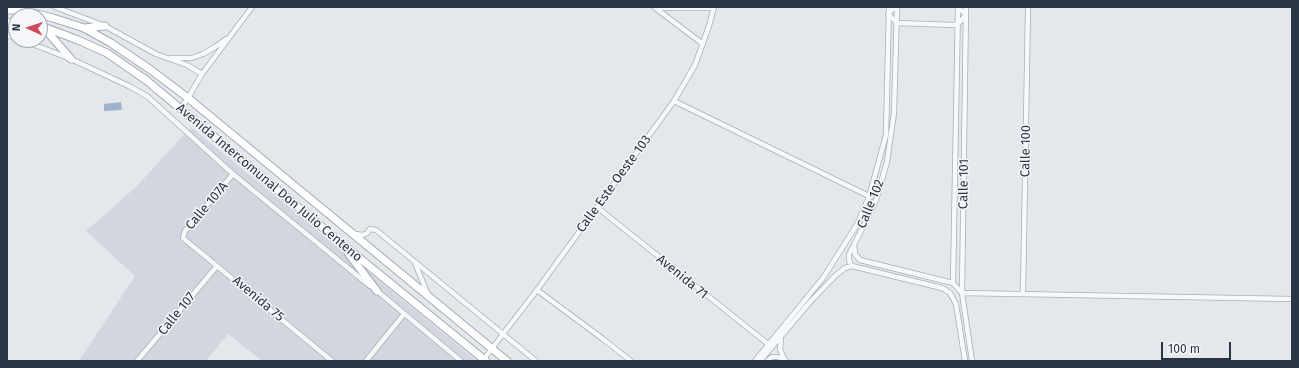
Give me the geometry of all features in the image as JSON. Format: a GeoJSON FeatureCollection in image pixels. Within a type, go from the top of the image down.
{"type":"FeatureCollection","features":[{"type":"Feature","properties":{"kind":"main road","name":"Avenida Intercomunal Don Julio Centeno"},"geometry":{"type":"LineString","coordinates":[[7,10],[20,10],[84,28],[151,70],[188,98],[507,361]]}},
{"type":"Feature","properties":{"kind":"main road"},"geometry":{"type":"LineString","coordinates":[[84,28],[104,26]]}},
{"type":"Feature","properties":{"kind":"main road","name":"Avenida Intercomunal Don Julio Centeno"},"geometry":{"type":"LineString","coordinates":[[48,29],[107,53],[146,80],[484,360]]}},
{"type":"Feature","properties":{"kind":"main road"},"geometry":{"type":"LineString","coordinates":[[48,34],[71,59]]}},
{"type":"Feature","properties":{"kind":"main road"},"geometry":{"type":"LineString","coordinates":[[341,243],[377,291]]}},
{"type":"Feature","properties":{"kind":"street"},"geometry":{"type":"LineString","coordinates":[[55,7],[104,26],[156,54],[187,65],[202,74]]}},
{"type":"Feature","properties":{"kind":"street"},"geometry":{"type":"LineString","coordinates":[[180,109],[202,74],[252,7]]}},
{"type":"Feature","properties":{"kind":"street","name":"Calle 102"},"geometry":{"type":"LineString","coordinates":[[755,361],[823,278],[858,223],[869,197],[886,135],[889,7]]}},
{"type":"Feature","properties":{"kind":"street"},"geometry":{"type":"LineString","coordinates":[[896,7],[888,14],[897,23],[958,24],[966,15],[958,7]]}},
{"type":"Feature","properties":{"kind":"street","name":"Calle 102"},"geometry":{"type":"LineString","coordinates":[[852,266],[848,254],[876,200],[887,162],[894,113],[897,23],[896,7]]}},
{"type":"Feature","properties":{"kind":"street","name":"Calle 101"},"geometry":{"type":"LineString","coordinates":[[953,283],[955,240],[958,7]]}},
{"type":"Feature","properties":{"kind":"street","name":"Calle 101"},"geometry":{"type":"LineString","coordinates":[[966,7],[962,293],[972,361]]}},
{"type":"Feature","properties":{"kind":"street","name":"Calle 100"},"geometry":{"type":"LineString","coordinates":[[1023,294],[1028,7]]}},
{"type":"Feature","properties":{"kind":"street"},"geometry":{"type":"LineString","coordinates":[[655,8],[714,8]]}},
{"type":"Feature","properties":{"kind":"street"},"geometry":{"type":"LineString","coordinates":[[655,8],[703,44]]}},
{"type":"Feature","properties":{"kind":"street","name":"Calle Este Oeste 103"},"geometry":{"type":"LineString","coordinates":[[484,360],[491,348],[537,290],[598,208],[674,101],[695,65],[714,8]]}},
{"type":"Feature","properties":{"kind":"street"},"geometry":{"type":"LineString","coordinates":[[165,57],[192,58],[215,47],[231,35]]}},
{"type":"Feature","properties":{"kind":"street","name":"Avenida Intercomunal Don Julio Centeno"},"geometry":{"type":"LineString","coordinates":[[43,48],[71,59],[131,87],[148,97],[233,174],[461,361]]}},
{"type":"Feature","properties":{"kind":"street"},"geometry":{"type":"LineString","coordinates":[[674,101],[876,200]]}},
{"type":"Feature","properties":{"kind":"street"},"geometry":{"type":"LineString","coordinates":[[957,120],[965,119]]}},
{"type":"Feature","properties":{"kind":"street","name":"Calle 107A"},"geometry":{"type":"LineString","coordinates":[[183,238],[185,232],[233,174]]}},
{"type":"Feature","properties":{"kind":"street","name":"Avenida 71"},"geometry":{"type":"LineString","coordinates":[[598,208],[768,344]]}},
{"type":"Feature","properties":{"kind":"street","name":"Avenida Intercomunal Don Julio Centeno"},"geometry":{"type":"LineString","coordinates":[[352,233],[363,235],[370,229],[374,229],[536,361]]}},
{"type":"Feature","properties":{"kind":"street","name":"Avenida 75"},"geometry":{"type":"LineString","coordinates":[[183,238],[332,361]]}},
{"type":"Feature","properties":{"kind":"street"},"geometry":{"type":"LineString","coordinates":[[955,240],[963,240]]}},
{"type":"Feature","properties":{"kind":"street"},"geometry":{"type":"LineString","coordinates":[[854,245],[855,254],[860,260],[953,283],[962,293],[1292,299]]}},
{"type":"Feature","properties":{"kind":"street"},"geometry":{"type":"LineString","coordinates":[[414,262],[429,297]]}},
{"type":"Feature","properties":{"kind":"street","name":"Calle 107"},"geometry":{"type":"LineString","coordinates":[[137,361],[218,266]]}},
{"type":"Feature","properties":{"kind":"street"},"geometry":{"type":"LineString","coordinates":[[760,361],[836,275],[845,268],[852,266],[942,288],[950,293],[956,304],[965,361]]}},
{"type":"Feature","properties":{"kind":"street"},"geometry":{"type":"LineString","coordinates":[[910,280],[918,274]]}},
{"type":"Feature","properties":{"kind":"street"},"geometry":{"type":"LineString","coordinates":[[537,290],[604,339],[631,361]]}},
{"type":"Feature","properties":{"kind":"street"},"geometry":{"type":"LineString","coordinates":[[366,361],[404,314]]}},
{"type":"Feature","properties":{"kind":"street"},"geometry":{"type":"LineString","coordinates":[[959,323],[966,322]]}},
{"type":"Feature","properties":{"kind":"street"},"geometry":{"type":"LineString","coordinates":[[781,337],[780,349],[785,360]]}},
{"type":"Feature","properties":{"kind":"street"},"geometry":{"type":"LineString","coordinates":[[767,361],[772,357],[778,357],[785,360]]}},
{"type":"Feature","properties":{"kind":"shaded area"},"geometry":{"type":"Polygon","coordinates":[[[191,127],[477,361],[259,361],[260,359],[228,334],[206,361],[79,361],[135,276],[86,231],[136,187],[191,127]]]}},
{"type":"Feature","properties":{"kind":"water"},"geometry":{"type":"Polygon","coordinates":[[[121,102],[122,110],[104,111],[104,104],[121,102]]]}}]}
